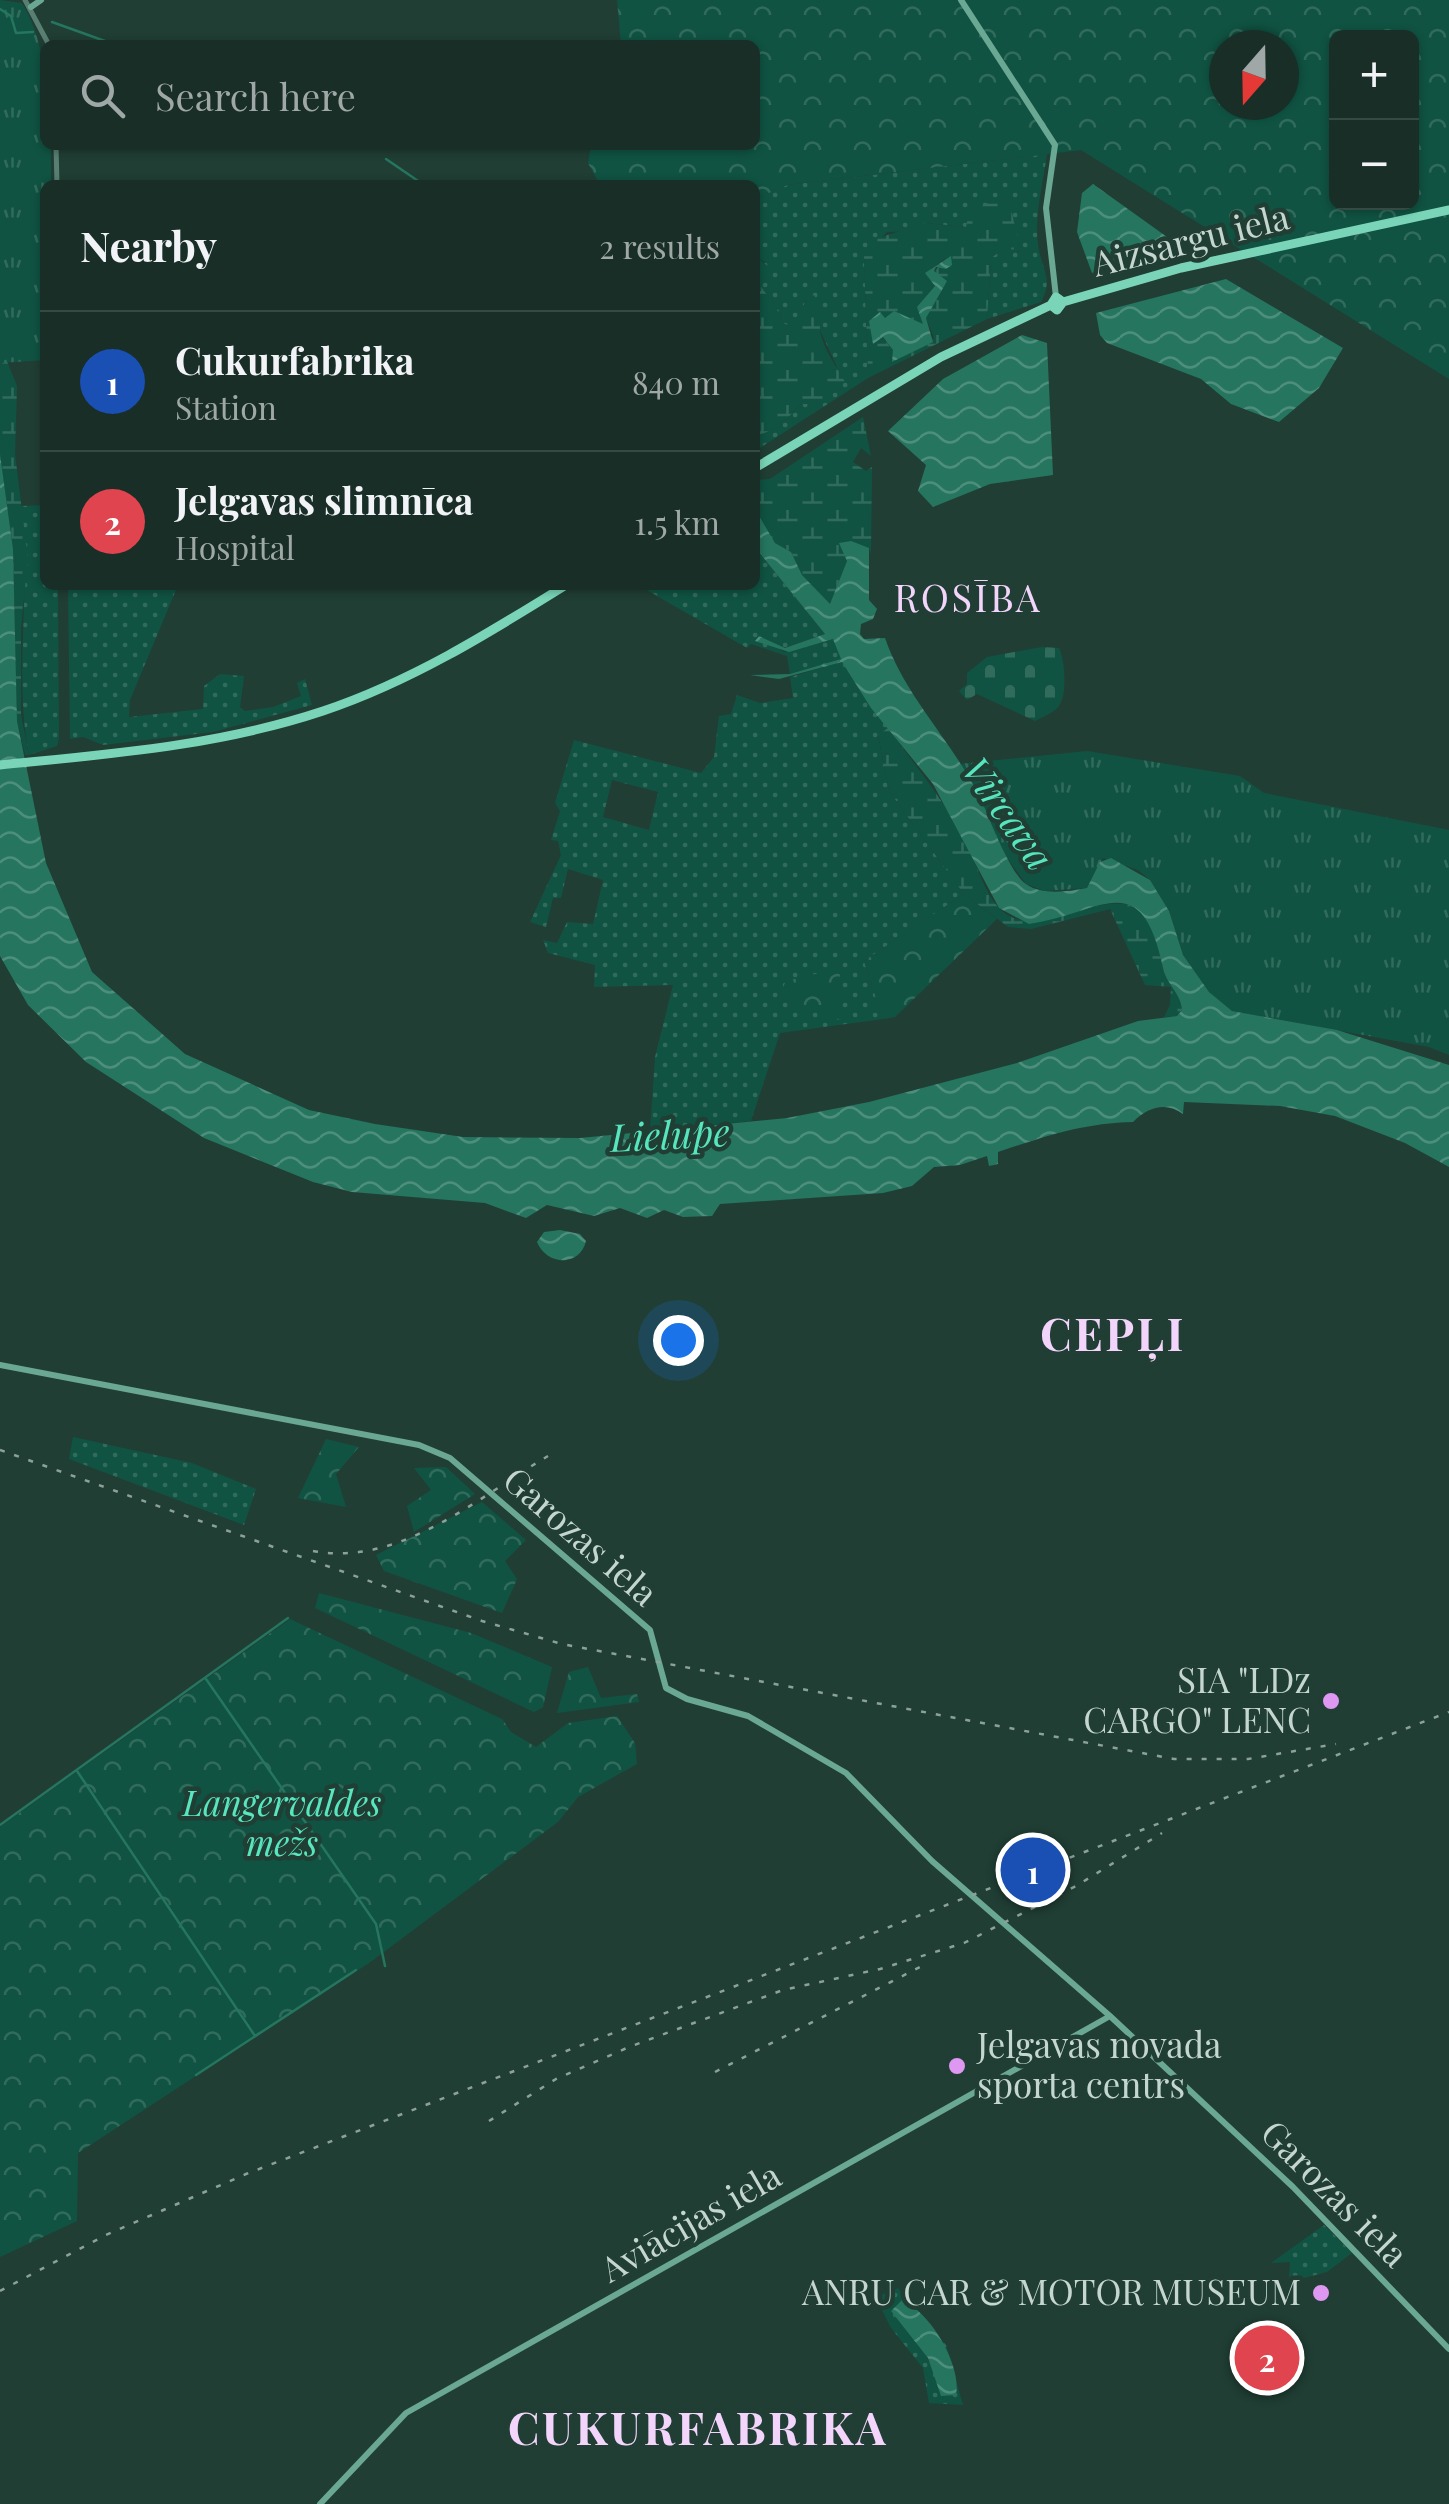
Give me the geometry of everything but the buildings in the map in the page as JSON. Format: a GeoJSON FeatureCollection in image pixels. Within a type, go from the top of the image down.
{"type":"FeatureCollection","features":[{"type":"Feature","properties":{"kind":"highway","name":"Aizsargu iela"},"geometry":{"type":"LineString","coordinates":[[760,465],[941,357],[1057,301],[1181,268],[1449,210]]}},
{"type":"Feature","properties":{"kind":"highway"},"geometry":{"type":"LineString","coordinates":[[0,765],[212,739],[323,711],[416,672],[557,590]]}},
{"type":"Feature","properties":{"kind":"main road"},"geometry":{"type":"LineString","coordinates":[[32,7],[42,0]]}},
{"type":"Feature","properties":{"kind":"main road"},"geometry":{"type":"LineString","coordinates":[[961,0],[1055,145],[1046,208],[1057,301]]}},
{"type":"Feature","properties":{"kind":"main road","name":"Garozas iela"},"geometry":{"type":"LineString","coordinates":[[0,1365],[418,1445],[443,1454],[650,1630],[657,1645],[662,1681],[670,1692],[748,1716],[846,1773],[932,1860],[1110,2016],[1334,2226],[1449,2348]]}},
{"type":"Feature","properties":{"kind":"main road","name":"Aviācijas iela"},"geometry":{"type":"LineString","coordinates":[[320,2504],[406,2413],[1110,2016]]}},
{"type":"Feature","properties":{"kind":"street"},"geometry":{"type":"LineString","coordinates":[[25,0],[47,40]]}},
{"type":"Feature","properties":{"kind":"street"},"geometry":{"type":"LineString","coordinates":[[56,150],[58,180]]}},
{"type":"Feature","properties":{"kind":"green space"},"geometry":{"type":"Polygon","coordinates":[[[0,0],[22,3],[37,37],[40,150],[51,150],[51,180],[40,180],[40,360],[0,363],[0,0]]]}},
{"type":"Feature","properties":{"kind":"green space"},"geometry":{"type":"Polygon","coordinates":[[[617,0],[1449,0],[1449,379],[1081,150],[787,185],[760,197],[760,180],[597,180],[588,163],[590,150],[760,150],[760,40],[621,40],[617,0]]]}},
{"type":"Feature","properties":{"kind":"green space"},"geometry":{"type":"Polygon","coordinates":[[[1047,154],[1037,227],[1047,281],[1045,294],[1041,302],[987,319],[991,257],[1005,247],[1020,251],[966,227],[925,223],[912,231],[887,232],[864,255],[868,378],[760,448],[760,435],[779,427],[837,367],[806,300],[798,319],[789,326],[783,323],[780,312],[760,285],[765,262],[760,259],[760,197],[787,185],[1047,154]]]}},
{"type":"Feature","properties":{"kind":"green space"},"geometry":{"type":"Polygon","coordinates":[[[1009,201],[1021,251],[1005,248],[991,258],[987,319],[868,378],[864,255],[869,241],[925,223],[966,227],[969,213],[991,202],[1009,201]],[[947,257],[926,273],[935,286],[926,297],[923,325],[876,317],[869,321],[893,350],[893,362],[934,338],[926,318],[939,293],[934,272],[947,257]]]}},
{"type":"Feature","properties":{"kind":"green space"},"geometry":{"type":"Polygon","coordinates":[[[760,260],[769,267],[760,282],[760,260]]]}},
{"type":"Feature","properties":{"kind":"green space"},"geometry":{"type":"Polygon","coordinates":[[[760,285],[780,312],[783,323],[789,326],[814,295],[822,311],[822,339],[845,382],[820,404],[801,404],[779,427],[760,435],[760,285]]]}},
{"type":"Feature","properties":{"kind":"green space"},"geometry":{"type":"Polygon","coordinates":[[[0,344],[17,386],[15,454],[28,559],[21,628],[21,715],[29,755],[25,755],[17,721],[13,549],[0,454],[0,344]]]}},
{"type":"Feature","properties":{"kind":"green space"},"geometry":{"type":"Polygon","coordinates":[[[863,417],[871,456],[861,448],[853,462],[866,471],[872,467],[871,554],[869,548],[845,554],[847,561],[830,605],[802,575],[791,552],[775,543],[760,522],[760,480],[770,479],[863,417]]]}},
{"type":"Feature","properties":{"kind":"green space"},"geometry":{"type":"Polygon","coordinates":[[[40,505],[40,590],[58,590],[59,738],[57,746],[29,755],[23,693],[25,568],[21,506],[40,505]]]}},
{"type":"Feature","properties":{"kind":"green space"},"geometry":{"type":"Polygon","coordinates":[[[760,553],[825,634],[785,648],[759,636],[784,652],[834,639],[841,659],[790,674],[787,656],[751,644],[747,648],[647,590],[760,590],[760,553]]]}},
{"type":"Feature","properties":{"kind":"green space"},"geometry":{"type":"Polygon","coordinates":[[[68,590],[176,590],[130,700],[129,717],[203,709],[204,686],[220,674],[244,676],[240,707],[245,711],[273,707],[301,696],[297,683],[305,679],[312,705],[213,732],[103,745],[83,737],[70,739],[68,590]]]}},
{"type":"Feature","properties":{"kind":"green space"},"geometry":{"type":"Polygon","coordinates":[[[1042,647],[1059,648],[1064,669],[1061,702],[1047,715],[1035,721],[977,694],[967,700],[959,691],[967,684],[967,673],[987,657],[1042,647]]]}},
{"type":"Feature","properties":{"kind":"green space"},"geometry":{"type":"Polygon","coordinates":[[[842,662],[888,728],[878,736],[889,791],[964,894],[864,961],[883,1019],[780,1033],[751,1121],[650,1131],[655,1057],[673,985],[594,987],[595,965],[548,953],[543,940],[557,943],[567,922],[593,924],[603,880],[568,869],[561,898],[553,898],[546,927],[530,922],[561,855],[558,841],[551,840],[560,811],[555,803],[574,740],[701,773],[714,757],[719,716],[731,714],[737,695],[760,703],[793,698],[790,677],[842,662]],[[612,780],[603,817],[649,830],[658,792],[612,780]]]}},
{"type":"Feature","properties":{"kind":"green space"},"geometry":{"type":"Polygon","coordinates":[[[888,728],[956,824],[999,908],[1018,919],[1041,920],[1114,904],[1135,907],[1152,922],[1163,954],[1165,975],[1181,1004],[1177,1016],[1164,1017],[1170,1005],[1171,987],[1145,985],[1110,909],[1031,929],[1008,927],[964,894],[889,791],[878,735],[888,728]]]}},
{"type":"Feature","properties":{"kind":"green space"},"geometry":{"type":"Polygon","coordinates":[[[1087,751],[1240,776],[1264,793],[1449,830],[1449,1055],[1429,1047],[1232,1011],[1209,992],[1183,955],[1169,911],[1150,880],[1138,870],[1103,858],[1087,888],[1045,891],[1026,884],[1007,858],[959,764],[1087,751]]]}},
{"type":"Feature","properties":{"kind":"green space"},"geometry":{"type":"Polygon","coordinates":[[[964,894],[997,919],[895,1017],[883,1019],[864,961],[964,894]]]}},
{"type":"Feature","properties":{"kind":"green space"},"geometry":{"type":"Polygon","coordinates":[[[840,968],[839,1020],[778,998],[786,981],[840,968]]]}},
{"type":"Feature","properties":{"kind":"green space"},"geometry":{"type":"Polygon","coordinates":[[[73,1437],[192,1463],[256,1489],[244,1525],[69,1459],[73,1437]]]}},
{"type":"Feature","properties":{"kind":"green space"},"geometry":{"type":"Polygon","coordinates":[[[326,1439],[359,1447],[336,1474],[346,1507],[298,1498],[326,1439]]]}},
{"type":"Feature","properties":{"kind":"green space"},"geometry":{"type":"Polygon","coordinates":[[[446,1467],[475,1494],[414,1532],[407,1506],[431,1490],[414,1468],[446,1467]]]}},
{"type":"Feature","properties":{"kind":"green space"},"geometry":{"type":"Polygon","coordinates":[[[482,1502],[526,1540],[505,1561],[517,1579],[502,1613],[384,1571],[376,1555],[482,1502]]]}},
{"type":"Feature","properties":{"kind":"green space"},"geometry":{"type":"Polygon","coordinates":[[[319,1593],[471,1633],[552,1667],[543,1707],[534,1712],[315,1608],[319,1593]]]}},
{"type":"Feature","properties":{"kind":"green space","name":"Langervaldes mežs"},"geometry":{"type":"Polygon","coordinates":[[[290,1619],[502,1719],[511,1732],[536,1747],[568,1723],[617,1716],[635,1743],[637,1764],[578,1797],[558,1822],[369,1963],[78,2153],[77,2221],[0,2257],[0,1827],[290,1619]]]}},
{"type":"Feature","properties":{"kind":"green space"},"geometry":{"type":"Polygon","coordinates":[[[588,1667],[601,1698],[637,1694],[639,1702],[557,1713],[569,1672],[588,1667]]]}},
{"type":"Feature","properties":{"kind":"green space"},"geometry":{"type":"Polygon","coordinates":[[[1324,2225],[1352,2253],[1327,2272],[1289,2282],[1290,2262],[1271,2263],[1324,2225]]]}},
{"type":"Feature","properties":{"kind":"green space"},"geometry":{"type":"Polygon","coordinates":[[[898,2288],[915,2309],[902,2300],[891,2311],[924,2351],[941,2387],[954,2373],[963,2405],[929,2403],[923,2368],[891,2328],[878,2302],[881,2295],[898,2288]]]}},
{"type":"Feature","properties":{"kind":"green space"},"geometry":{"type":"Polygon","coordinates":[[[935,2333],[946,2345],[954,2372],[935,2333]]]}},
{"type":"Feature","properties":{"kind":"water"},"geometry":{"type":"Polygon","coordinates":[[[1093,184],[1188,252],[1154,265],[1133,260],[1092,273],[1077,232],[1082,193],[1093,184]]]}},
{"type":"Feature","properties":{"kind":"water"},"geometry":{"type":"Polygon","coordinates":[[[951,256],[952,265],[946,269],[936,267],[934,271],[947,281],[926,318],[933,342],[892,362],[893,350],[883,337],[873,344],[869,321],[880,312],[885,318],[894,311],[923,324],[917,307],[935,286],[925,273],[951,256]]]}},
{"type":"Feature","properties":{"kind":"water"},"geometry":{"type":"Polygon","coordinates":[[[1226,279],[1343,348],[1319,388],[1279,422],[1231,404],[1201,379],[1107,343],[1100,335],[1096,313],[1226,279]]]}},
{"type":"Feature","properties":{"kind":"water"},"geometry":{"type":"Polygon","coordinates":[[[1022,335],[1047,343],[1053,475],[990,484],[933,507],[918,491],[926,465],[888,431],[943,379],[1022,335]]]}},
{"type":"Feature","properties":{"kind":"water","name":"Lielupe"},"geometry":{"type":"Polygon","coordinates":[[[0,454],[13,549],[17,721],[46,863],[92,972],[185,1054],[309,1110],[463,1137],[580,1138],[787,1118],[869,1102],[1017,1063],[1138,1021],[1177,1016],[1181,1004],[1165,974],[1154,936],[1143,915],[1130,905],[1097,906],[1029,924],[999,908],[933,784],[871,708],[842,662],[779,679],[750,675],[790,674],[841,659],[833,639],[789,652],[755,641],[759,636],[785,648],[825,634],[760,553],[760,518],[775,543],[791,552],[802,575],[830,604],[847,561],[839,543],[851,541],[869,548],[869,600],[877,609],[873,619],[861,624],[860,634],[864,639],[885,638],[906,683],[962,766],[1003,850],[1026,884],[1048,891],[1087,888],[1100,862],[1111,858],[1150,880],[1169,911],[1183,955],[1209,992],[1232,1011],[1337,1030],[1449,1065],[1449,1167],[1405,1143],[1335,1116],[1280,1106],[1184,1102],[1183,1114],[1171,1108],[1158,1108],[1133,1122],[1064,1132],[998,1152],[998,1164],[989,1166],[987,1156],[960,1165],[934,1167],[912,1186],[883,1193],[720,1204],[712,1216],[683,1217],[664,1210],[647,1218],[620,1208],[594,1216],[547,1205],[526,1218],[485,1203],[352,1192],[313,1182],[204,1138],[86,1062],[28,1005],[0,956],[0,454]]]}},
{"type":"Feature","properties":{"kind":"water"},"geometry":{"type":"Polygon","coordinates":[[[544,1232],[580,1234],[586,1241],[577,1256],[555,1259],[542,1250],[537,1242],[544,1232]]]}},
{"type":"Feature","properties":{"kind":"water"},"geometry":{"type":"Polygon","coordinates":[[[902,2300],[923,2316],[942,2341],[954,2369],[956,2395],[941,2396],[928,2358],[891,2311],[902,2300]]]}},
{"type":"Feature","properties":{"kind":"waterway"},"geometry":{"type":"LineString","coordinates":[[0,9],[11,16],[16,33],[33,32]]}},
{"type":"Feature","properties":{"kind":"waterway"},"geometry":{"type":"LineString","coordinates":[[52,22],[102,40]]}},
{"type":"Feature","properties":{"kind":"waterway"},"geometry":{"type":"LineString","coordinates":[[386,159],[417,180]]}},
{"type":"Feature","properties":{"kind":"waterway"},"geometry":{"type":"LineString","coordinates":[[0,1825],[288,1618]]}},
{"type":"Feature","properties":{"kind":"waterway"},"geometry":{"type":"LineString","coordinates":[[206,1679],[376,1924],[385,1966]]}},
{"type":"Feature","properties":{"kind":"waterway"},"geometry":{"type":"LineString","coordinates":[[77,1771],[255,2036]]}},
{"type":"Feature","properties":{"kind":"waterway"},"geometry":{"type":"LineString","coordinates":[[196,2075],[356,1970]]}},
{"type":"Feature","properties":{"kind":"railway"},"geometry":{"type":"LineString","coordinates":[[0,1450],[482,1621],[562,1644],[1174,1759],[1248,1759],[1336,1744]]}},
{"type":"Feature","properties":{"kind":"railway"},"geometry":{"type":"LineString","coordinates":[[313,1551],[345,1553],[407,1539],[465,1509],[548,1456]]}},
{"type":"Feature","properties":{"kind":"railway"},"geometry":{"type":"LineString","coordinates":[[0,2291],[106,2235],[246,2174],[1449,1712]]}},
{"type":"Feature","properties":{"kind":"railway"},"geometry":{"type":"LineString","coordinates":[[489,2121],[556,2079],[629,2047],[783,1990],[880,1969],[964,1943],[1076,1886],[1162,1833]]}},
{"type":"Feature","properties":{"kind":"railway"},"geometry":{"type":"LineString","coordinates":[[715,2072],[920,1967]]}},
{"type":"Feature","properties":{"kind":"place","name":"SIA \"LDz CARGO\" LENC"},"geometry":{"type":"Point","coordinates":[1331,1701]}},
{"type":"Feature","properties":{"kind":"place","name":"Cukurfabrika"},"geometry":{"type":"Point","coordinates":[1033,1870]}},
{"type":"Feature","properties":{"kind":"place","name":"Jelgavas novada sporta centrs"},"geometry":{"type":"Point","coordinates":[957,2066]}},
{"type":"Feature","properties":{"kind":"place","name":"ANRU CAR & MOTOR MUSEUM"},"geometry":{"type":"Point","coordinates":[1321,2293]}},
{"type":"Feature","properties":{"kind":"place","name":"Jelgavas slimnīca"},"geometry":{"type":"Point","coordinates":[1267,2358]}},
{"type":"Feature","properties":{"kind":"district","name":"ROSĪBA"},"geometry":{"type":"Point","coordinates":[968,599]}},
{"type":"Feature","properties":{"kind":"district","name":"CEPĻI"},"geometry":{"type":"Point","coordinates":[1113,1335]}},
{"type":"Feature","properties":{"kind":"district","name":"CUKURFABRIKA"},"geometry":{"type":"Point","coordinates":[698,2429]}},
{"type":"Feature","properties":{"kind":"water label","name":"Vircava"},"geometry":{"type":"Point","coordinates":[1007,814]}}]}
